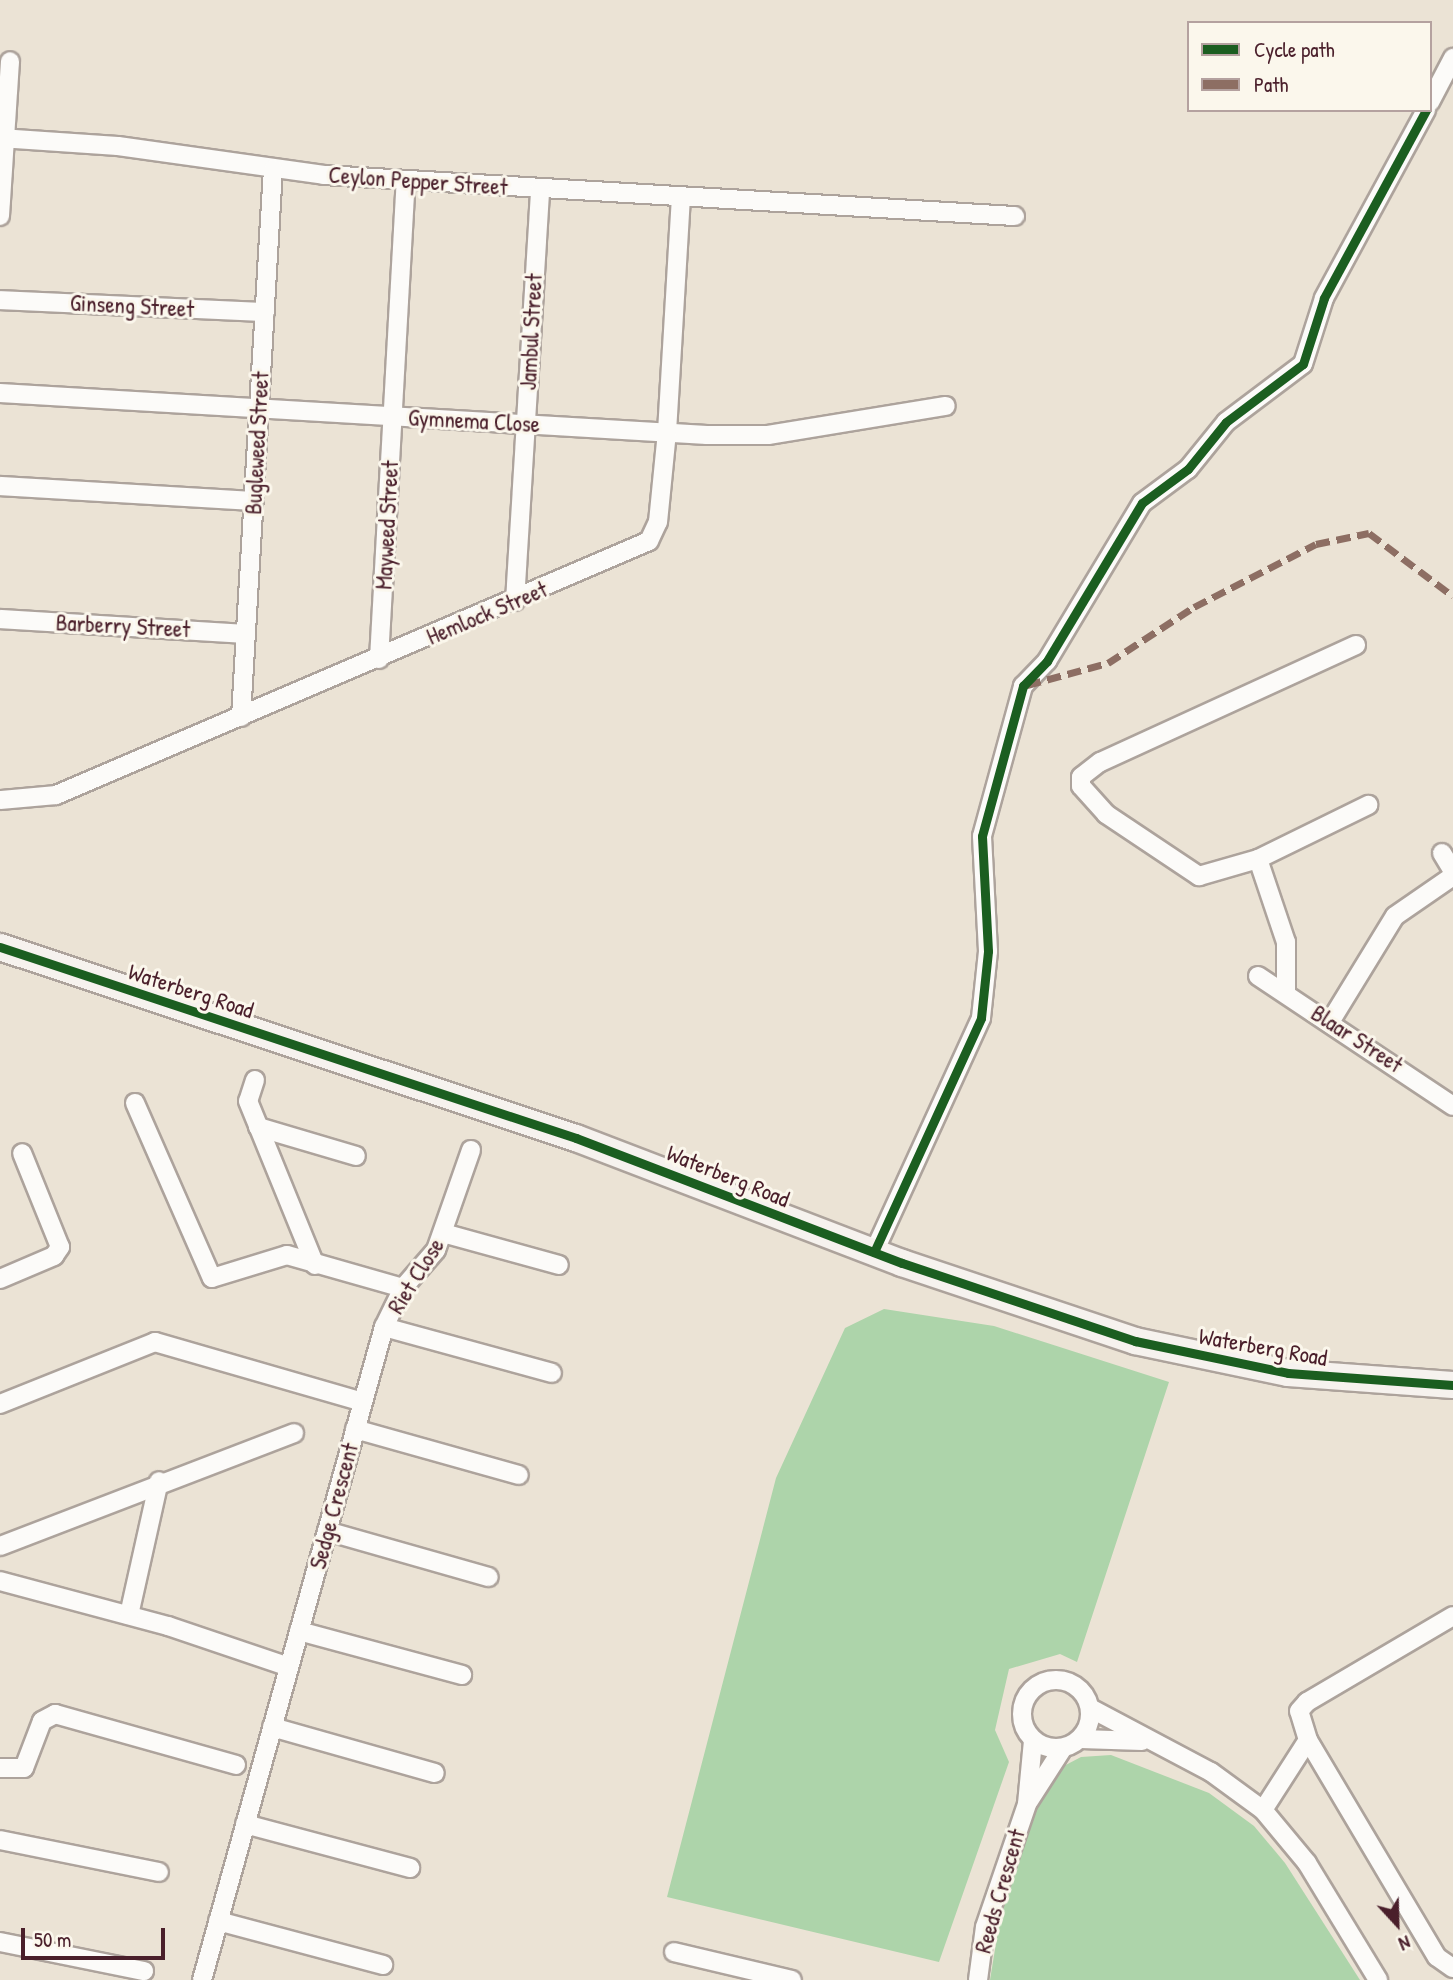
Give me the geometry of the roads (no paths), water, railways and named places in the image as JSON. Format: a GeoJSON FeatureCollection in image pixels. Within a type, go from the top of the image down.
{"type":"FeatureCollection","features":[{"type":"Feature","properties":{"kind":"street"},"geometry":{"type":"LineString","coordinates":[[1432,98],[1453,58]]}},
{"type":"Feature","properties":{"kind":"street"},"geometry":{"type":"LineString","coordinates":[[0,216],[10,61]]}},
{"type":"Feature","properties":{"kind":"street"},"geometry":{"type":"LineString","coordinates":[[874,1252],[981,1018],[988,951],[982,836],[1023,686],[1053,653],[1142,503],[1188,469],[1226,422],[1303,364],[1324,298],[1425,112]]}},
{"type":"Feature","properties":{"kind":"street","name":"Ceylon Pepper Street"},"geometry":{"type":"LineString","coordinates":[[3,139],[118,146],[273,169],[406,181],[1015,216]]}},
{"type":"Feature","properties":{"kind":"street","name":"Bugleweed Street"},"geometry":{"type":"LineString","coordinates":[[241,718],[273,169]]}},
{"type":"Feature","properties":{"kind":"street","name":"Mayweed Street"},"geometry":{"type":"LineString","coordinates":[[379,659],[406,181]]}},
{"type":"Feature","properties":{"kind":"street","name":"Jambul Street"},"geometry":{"type":"LineString","coordinates":[[515,601],[540,190]]}},
{"type":"Feature","properties":{"kind":"street","name":"Hemlock Street"},"geometry":{"type":"LineString","coordinates":[[0,800],[56,795],[515,601],[653,538],[667,432],[681,197]]}},
{"type":"Feature","properties":{"kind":"street","name":"Ginseng Street"},"geometry":{"type":"LineString","coordinates":[[0,300],[265,312]]}},
{"type":"Feature","properties":{"kind":"street","name":"Gymnema Close"},"geometry":{"type":"LineString","coordinates":[[0,393],[667,432],[768,435],[946,406]]}},
{"type":"Feature","properties":{"kind":"street"},"geometry":{"type":"LineString","coordinates":[[0,486],[253,500]]}},
{"type":"Feature","properties":{"kind":"street","name":"Barberry Street"},"geometry":{"type":"LineString","coordinates":[[0,619],[246,634]]}},
{"type":"Feature","properties":{"kind":"street"},"geometry":{"type":"LineString","coordinates":[[1356,645],[1100,762],[1081,777],[1087,799],[1192,873],[1258,859],[1368,805]]}},
{"type":"Feature","properties":{"kind":"street"},"geometry":{"type":"LineString","coordinates":[[1442,853],[1453,871]]}},
{"type":"Feature","properties":{"kind":"street"},"geometry":{"type":"LineString","coordinates":[[1258,859],[1286,942],[1286,994]]}},
{"type":"Feature","properties":{"kind":"street"},"geometry":{"type":"LineString","coordinates":[[1330,1022],[1395,916],[1453,876]]}},
{"type":"Feature","properties":{"kind":"street","name":"Waterberg Road"},"geometry":{"type":"LineString","coordinates":[[0,947],[576,1138],[874,1252],[1186,1354],[1325,1378],[1453,1385]]}},
{"type":"Feature","properties":{"kind":"street","name":"Blaar Street"},"geometry":{"type":"LineString","coordinates":[[1258,976],[1453,1106]]}},
{"type":"Feature","properties":{"kind":"street"},"geometry":{"type":"LineString","coordinates":[[255,1080],[248,1101],[315,1265]]}},
{"type":"Feature","properties":{"kind":"street"},"geometry":{"type":"LineString","coordinates":[[135,1103],[208,1275],[223,1279],[287,1255],[403,1288]]}},
{"type":"Feature","properties":{"kind":"street"},"geometry":{"type":"LineString","coordinates":[[258,1127],[356,1156]]}},
{"type":"Feature","properties":{"kind":"street","name":"Riet Close"},"geometry":{"type":"LineString","coordinates":[[363,1402],[384,1327],[403,1288],[443,1233],[471,1150]]}},
{"type":"Feature","properties":{"kind":"street"},"geometry":{"type":"LineString","coordinates":[[0,1279],[54,1256],[60,1247],[22,1153]]}},
{"type":"Feature","properties":{"kind":"street"},"geometry":{"type":"LineString","coordinates":[[443,1233],[559,1265]]}},
{"type":"Feature","properties":{"kind":"street"},"geometry":{"type":"LineString","coordinates":[[384,1327],[552,1373]]}},
{"type":"Feature","properties":{"kind":"street"},"geometry":{"type":"LineString","coordinates":[[0,1404],[155,1342],[363,1402]]}},
{"type":"Feature","properties":{"kind":"street","name":"Sedge Crescent"},"geometry":{"type":"LineString","coordinates":[[202,1980],[363,1402]]}},
{"type":"Feature","properties":{"kind":"street"},"geometry":{"type":"LineString","coordinates":[[355,1429],[519,1475]]}},
{"type":"Feature","properties":{"kind":"street"},"geometry":{"type":"LineString","coordinates":[[0,1546],[159,1481],[295,1433]]}},
{"type":"Feature","properties":{"kind":"street"},"geometry":{"type":"LineString","coordinates":[[129,1615],[159,1481]]}},
{"type":"Feature","properties":{"kind":"street"},"geometry":{"type":"LineString","coordinates":[[327,1531],[489,1577]]}},
{"type":"Feature","properties":{"kind":"street"},"geometry":{"type":"LineString","coordinates":[[0,1581],[129,1615],[289,1667]]}},
{"type":"Feature","properties":{"kind":"street"},"geometry":{"type":"LineString","coordinates":[[1453,1616],[1307,1702],[1299,1711],[1308,1740],[1437,1957],[1453,1968]]}},
{"type":"Feature","properties":{"kind":"street"},"geometry":{"type":"LineString","coordinates":[[299,1631],[462,1675]]}},
{"type":"Feature","properties":{"kind":"street"},"geometry":{"type":"LineString","coordinates":[[1145,1741],[1081,1739],[1063,1748],[1033,1741],[1022,1724],[1023,1704],[1043,1682],[1072,1684],[1090,1708],[1145,1741],[1211,1772],[1263,1810],[1307,1863],[1378,1980]]}},
{"type":"Feature","properties":{"kind":"street"},"geometry":{"type":"LineString","coordinates":[[1081,1739],[1090,1708]]}},
{"type":"Feature","properties":{"kind":"street"},"geometry":{"type":"LineString","coordinates":[[1,1773],[24,1768],[42,1721],[55,1714],[236,1765]]}},
{"type":"Feature","properties":{"kind":"street"},"geometry":{"type":"LineString","coordinates":[[272,1727],[435,1773]]}},
{"type":"Feature","properties":{"kind":"street"},"geometry":{"type":"LineString","coordinates":[[1263,1810],[1308,1740]]}},
{"type":"Feature","properties":{"kind":"street","name":"Reeds Crescent"},"geometry":{"type":"LineString","coordinates":[[978,1980],[985,1927],[1027,1804],[1033,1741]]}},
{"type":"Feature","properties":{"kind":"street","name":"Reeds Crescent"},"geometry":{"type":"LineString","coordinates":[[1027,1804],[1063,1748]]}},
{"type":"Feature","properties":{"kind":"street"},"geometry":{"type":"LineString","coordinates":[[245,1824],[410,1868]]}},
{"type":"Feature","properties":{"kind":"street"},"geometry":{"type":"LineString","coordinates":[[0,1840],[159,1872]]}},
{"type":"Feature","properties":{"kind":"street"},"geometry":{"type":"LineString","coordinates":[[218,1921],[383,1965]]}},
{"type":"Feature","properties":{"kind":"street"},"geometry":{"type":"LineString","coordinates":[[0,1942],[144,1971]]}},
{"type":"Feature","properties":{"kind":"street"},"geometry":{"type":"LineString","coordinates":[[674,1952],[792,1980]]}}]}
